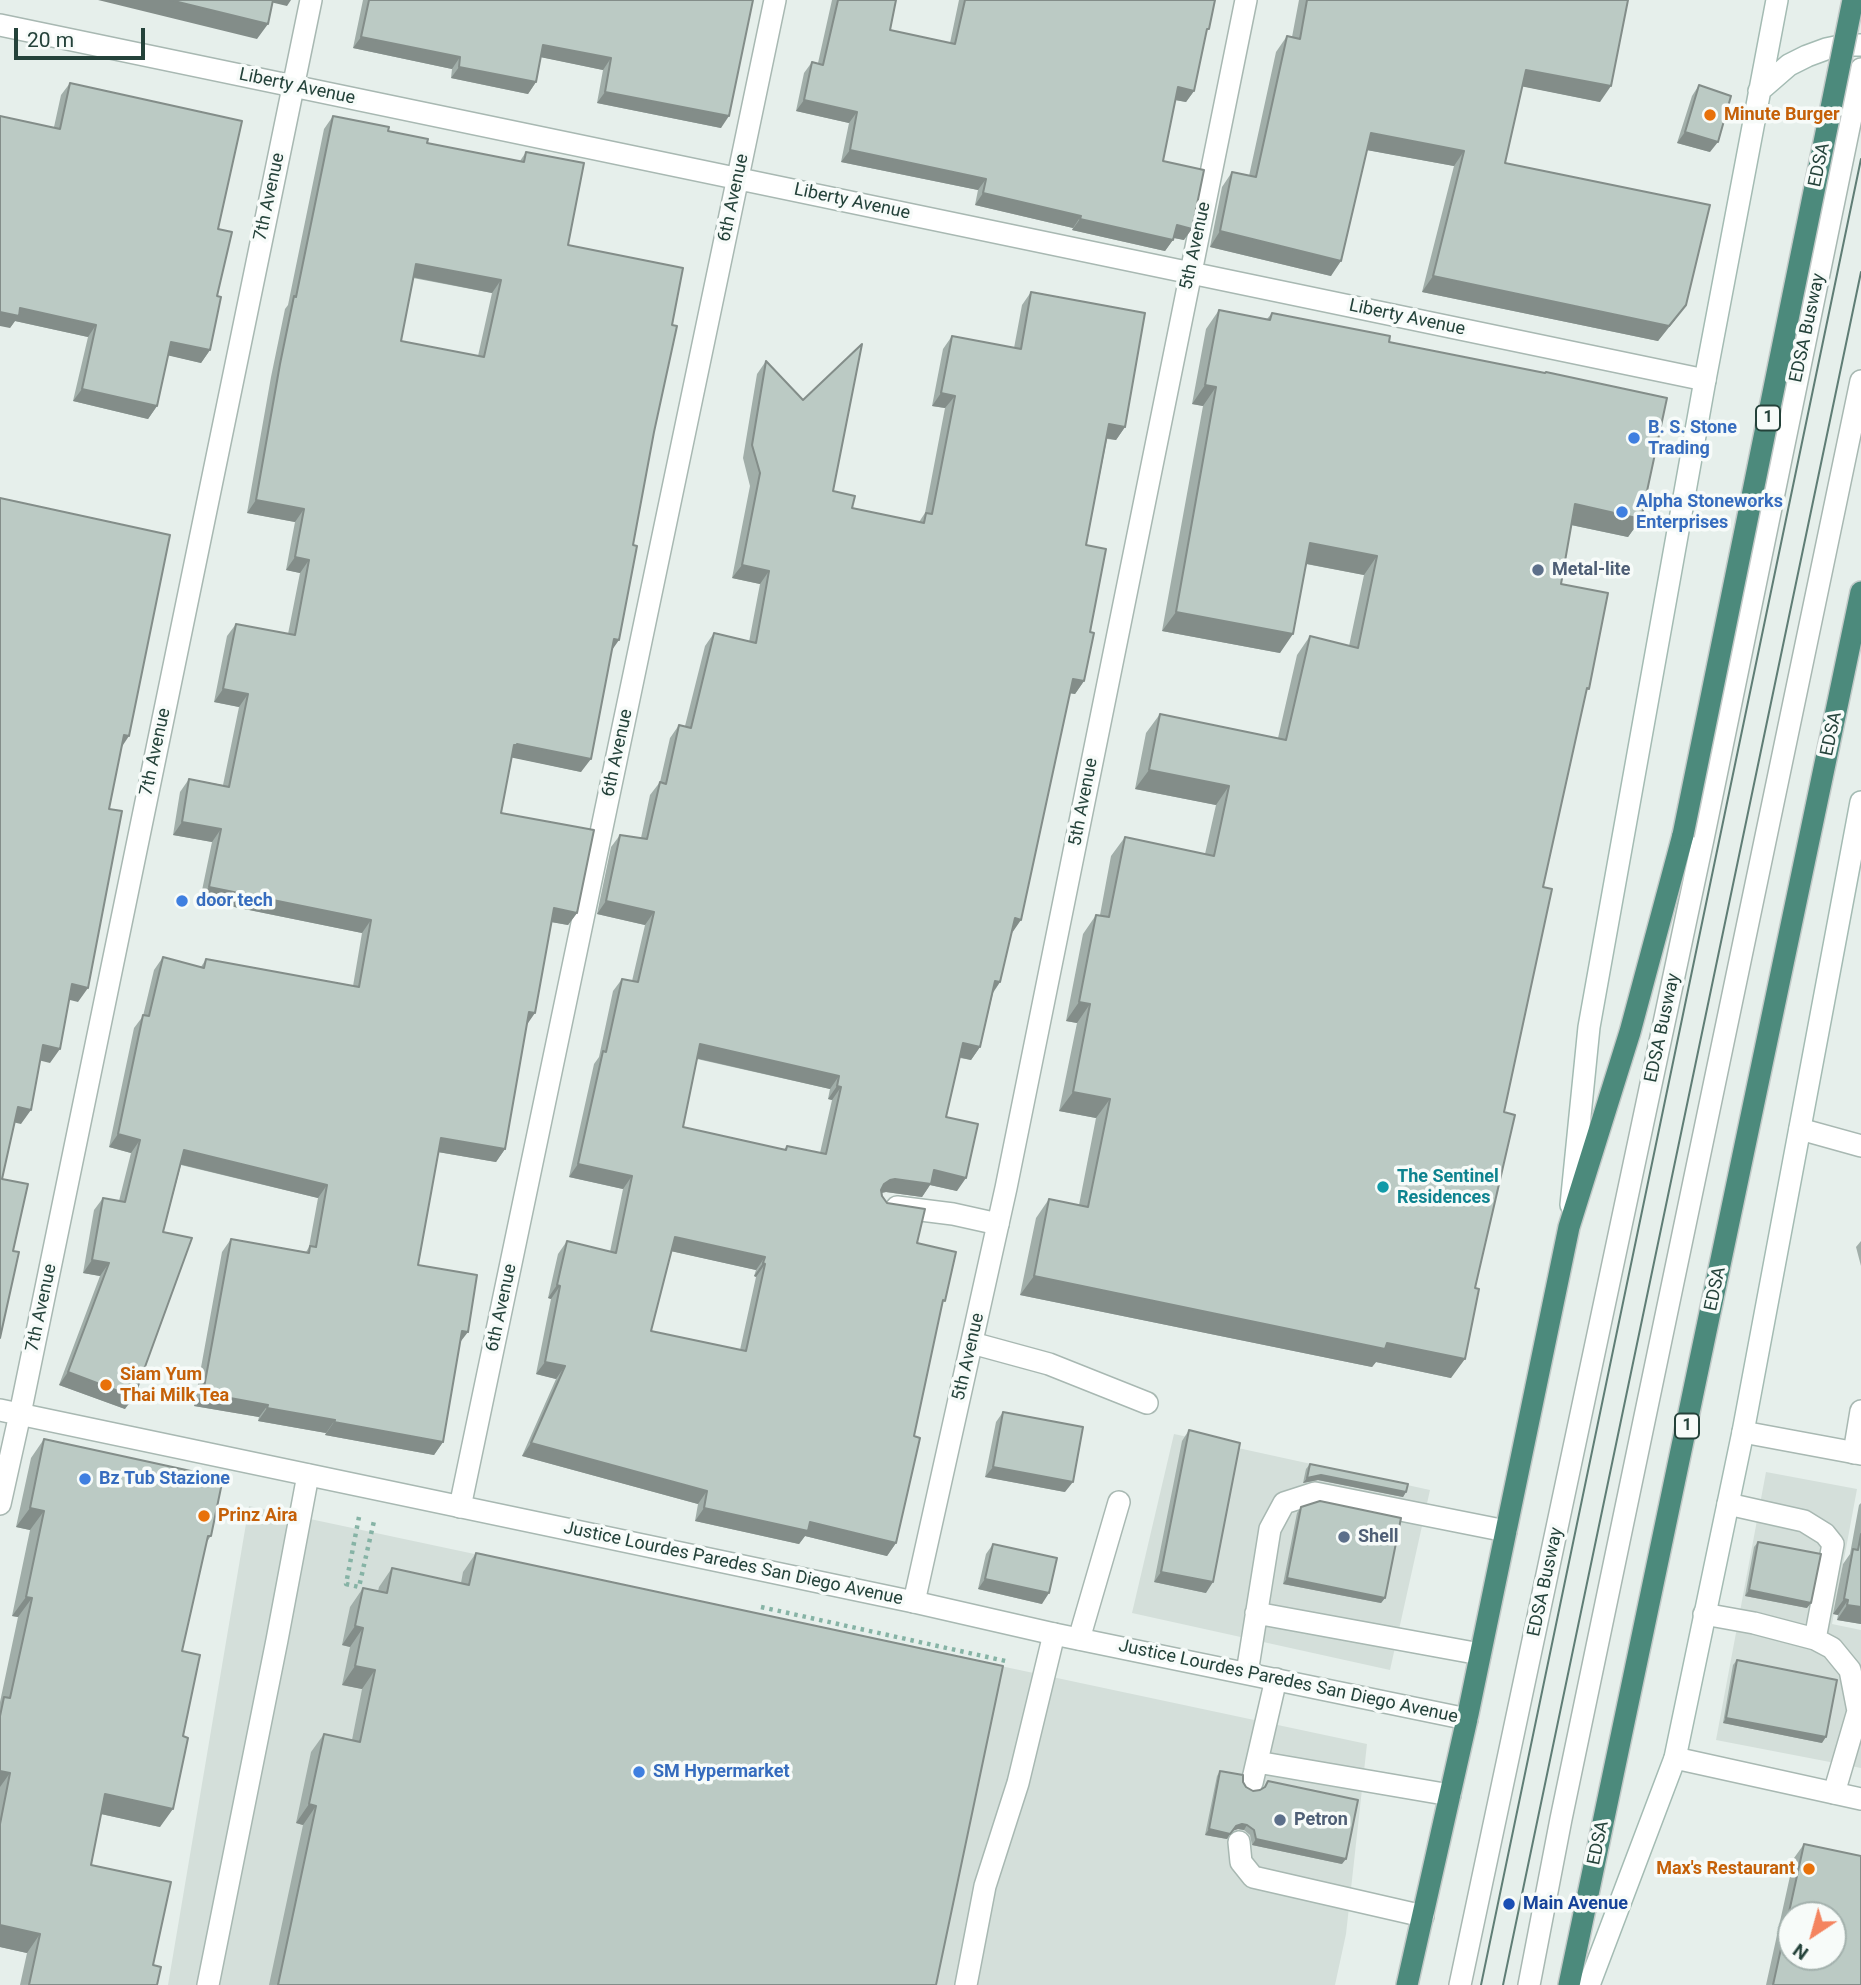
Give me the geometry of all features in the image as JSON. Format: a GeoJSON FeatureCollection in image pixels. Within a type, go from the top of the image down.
{"type":"FeatureCollection","features":[{"type":"Feature","properties":{"kind":"highway","name":"EDSA"},"geometry":{"type":"LineString","coordinates":[[1407,1985],[1467,1719],[1569,1227],[1693,837],[1853,0]]}},
{"type":"Feature","properties":{"kind":"highway","name":"EDSA"},"geometry":{"type":"LineString","coordinates":[[1569,1985],[1861,592]]}},
{"type":"Feature","properties":{"kind":"street","name":"7th Avenue"},"geometry":{"type":"LineString","coordinates":[[0,1504],[10,1412],[311,0]]}},
{"type":"Feature","properties":{"kind":"street","name":"6th Avenue"},"geometry":{"type":"LineString","coordinates":[[460,1507],[775,0]]}},
{"type":"Feature","properties":{"kind":"street","name":"5th Avenue"},"geometry":{"type":"LineString","coordinates":[[914,1602],[999,1224],[1247,0]]}},
{"type":"Feature","properties":{"kind":"street","name":"EDSA"},"geometry":{"type":"LineString","coordinates":[[1569,1227],[1589,1027],[1705,380],[1777,0]]}},
{"type":"Feature","properties":{"kind":"street","name":"Liberty Avenue"},"geometry":{"type":"LineString","coordinates":[[0,25],[1705,380]]}},
{"type":"Feature","properties":{"kind":"street"},"geometry":{"type":"LineString","coordinates":[[1759,91],[1789,65],[1807,56],[1845,45],[1861,45]]}},
{"type":"Feature","properties":{"kind":"street","name":"EDSA Busway"},"geometry":{"type":"LineString","coordinates":[[1460,1985],[1693,837],[1861,69]]}},
{"type":"Feature","properties":{"kind":"street"},"geometry":{"type":"LineString","coordinates":[[1529,1985],[1561,1819],[1861,381]]}},
{"type":"Feature","properties":{"kind":"street"},"geometry":{"type":"LineString","coordinates":[[1588,1985],[1675,1758],[1743,1433],[1861,802]]}},
{"type":"Feature","properties":{"kind":"street"},"geometry":{"type":"LineString","coordinates":[[1800,1129],[1861,1146]]}},
{"type":"Feature","properties":{"kind":"street"},"geometry":{"type":"LineString","coordinates":[[885,1205],[953,1214],[999,1224]]}},
{"type":"Feature","properties":{"kind":"street"},"geometry":{"type":"LineString","coordinates":[[972,1343],[1049,1364],[1147,1403]]}},
{"type":"Feature","properties":{"kind":"street"},"geometry":{"type":"LineString","coordinates":[[1743,1433],[1857,1453],[1861,1411]]}},
{"type":"Feature","properties":{"kind":"street","name":"Justice Lourdes Paredes San Diego Avenue"},"geometry":{"type":"LineString","coordinates":[[10,1412],[1467,1719]]}},
{"type":"Feature","properties":{"kind":"street"},"geometry":{"type":"LineString","coordinates":[[208,1985],[308,1475]]}},
{"type":"Feature","properties":{"kind":"street"},"geometry":{"type":"LineString","coordinates":[[1247,1672],[1270,1529],[1284,1503],[1315,1493],[1506,1531]]}},
{"type":"Feature","properties":{"kind":"street"},"geometry":{"type":"LineString","coordinates":[[1079,1639],[1119,1502]]}},
{"type":"Feature","properties":{"kind":"street"},"geometry":{"type":"LineString","coordinates":[[1728,1504],[1804,1521],[1825,1534],[1833,1544],[1815,1639]]}},
{"type":"Feature","properties":{"kind":"street"},"geometry":{"type":"LineString","coordinates":[[1256,1613],[1480,1654]]}},
{"type":"Feature","properties":{"kind":"street"},"geometry":{"type":"LineString","coordinates":[[1704,1614],[1754,1623],[1815,1639],[1832,1648],[1850,1670],[1858,1711],[1834,1793]]}},
{"type":"Feature","properties":{"kind":"street"},"geometry":{"type":"LineString","coordinates":[[966,1985],[985,1886],[1018,1783],[1054,1634]]}},
{"type":"Feature","properties":{"kind":"street"},"geometry":{"type":"LineString","coordinates":[[1252,1783],[1276,1679]]}},
{"type":"Feature","properties":{"kind":"street"},"geometry":{"type":"LineString","coordinates":[[1675,1758],[1861,1799]]}},
{"type":"Feature","properties":{"kind":"street"},"geometry":{"type":"LineString","coordinates":[[1257,1762],[1450,1795]]}},
{"type":"Feature","properties":{"kind":"street"},"geometry":{"type":"LineString","coordinates":[[1239,1842],[1241,1862],[1253,1877],[1423,1916]]}},
{"type":"Feature","properties":{"kind":"path"},"geometry":{"type":"LineString","coordinates":[[365,1486],[346,1584],[359,1587],[374,1521]]}},
{"type":"Feature","properties":{"kind":"path"},"geometry":{"type":"LineString","coordinates":[[750,1605],[1010,1662]]}},
{"type":"Feature","properties":{"kind":"shaded area"},"geometry":{"type":"Polygon","coordinates":[[[1174,1434],[1430,1490],[1390,1670],[1132,1613],[1174,1434]]]}},
{"type":"Feature","properties":{"kind":"shaded area"},"geometry":{"type":"Polygon","coordinates":[[[1766,1472],[1857,1489],[1832,1624],[1861,1630],[1861,1768],[1716,1740],[1766,1472]]]}},
{"type":"Feature","properties":{"kind":"shaded area"},"geometry":{"type":"Polygon","coordinates":[[[249,1506],[1367,1744],[1346,1934],[1335,1985],[168,1985],[249,1506]]]}},
{"type":"Feature","properties":{"kind":"building"},"geometry":{"type":"Polygon","coordinates":[[[170,0],[273,0],[268,24],[170,0]]]}},
{"type":"Feature","properties":{"kind":"building"},"geometry":{"type":"Polygon","coordinates":[[[369,0],[753,0],[729,116],[605,92],[611,58],[543,45],[536,82],[459,67],[460,57],[361,37],[369,0]]]}},
{"type":"Feature","properties":{"kind":"building"},"geometry":{"type":"Polygon","coordinates":[[[838,0],[896,0],[890,30],[955,44],[965,0],[1215,0],[1194,91],[1178,87],[1163,161],[1204,170],[1192,229],[1177,225],[1173,240],[1080,219],[1081,216],[983,193],[986,179],[850,150],[857,112],[804,100],[812,62],[823,65],[838,0]]]}},
{"type":"Feature","properties":{"kind":"building"},"geometry":{"type":"Polygon","coordinates":[[[1307,0],[1628,0],[1611,86],[1526,70],[1505,163],[1710,205],[1686,305],[1669,326],[1433,276],[1464,151],[1371,133],[1341,261],[1220,231],[1232,172],[1256,177],[1287,36],[1300,39],[1307,0]]]}},
{"type":"Feature","properties":{"kind":"building"},"geometry":{"type":"Polygon","coordinates":[[[70,83],[242,121],[218,229],[232,232],[217,296],[221,297],[210,350],[171,342],[157,406],[82,389],[96,325],[20,308],[19,316],[0,312],[0,116],[60,129],[70,83]]]}},
{"type":"Feature","properties":{"kind":"building"},"geometry":{"type":"Polygon","coordinates":[[[1699,85],[1731,96],[1718,142],[1685,132],[1699,85]]]}},
{"type":"Feature","properties":{"kind":"building"},"geometry":{"type":"Polygon","coordinates":[[[333,116],[389,127],[388,131],[428,139],[427,143],[524,162],[526,152],[584,163],[568,245],[683,268],[672,325],[677,326],[633,545],[637,546],[619,640],[614,639],[591,759],[514,745],[501,813],[594,830],[577,913],[554,908],[535,1013],[529,1012],[505,1149],[441,1138],[418,1265],[477,1275],[468,1332],[462,1331],[443,1442],[334,1422],[335,1420],[267,1408],[268,1405],[203,1393],[231,1239],[309,1253],[310,1246],[316,1247],[327,1185],[184,1150],[163,1232],[192,1238],[134,1397],[68,1372],[109,1263],[92,1260],[103,1198],[125,1202],[140,1140],[118,1134],[143,1015],[149,1016],[163,957],[204,968],[206,959],[359,987],[371,920],[209,887],[221,829],[182,822],[189,779],[229,787],[248,694],[223,689],[236,624],[295,635],[309,560],[295,557],[304,509],[256,500],[280,364],[294,296],[296,297],[333,116]],[[416,264],[401,341],[484,357],[501,280],[416,264]]]}},
{"type":"Feature","properties":{"kind":"building"},"geometry":{"type":"Polygon","coordinates":[[[1031,292],[1145,313],[1125,427],[1109,424],[1086,545],[1106,549],[1090,632],[1094,633],[1084,681],[1073,679],[1021,920],[1015,918],[1000,982],[995,981],[980,1047],[963,1043],[946,1117],[978,1124],[966,1178],[934,1170],[931,1184],[895,1179],[884,1184],[881,1190],[887,1203],[925,1209],[917,1243],[956,1252],[914,1436],[920,1438],[896,1543],[810,1522],[808,1531],[704,1508],[707,1491],[531,1443],[565,1366],[545,1362],[567,1241],[616,1253],[632,1176],[578,1164],[622,979],[638,982],[654,912],[606,901],[620,835],[647,839],[660,782],[666,784],[679,725],[691,728],[714,633],[756,643],[769,571],[742,565],[760,473],[752,445],[766,361],[803,400],[862,344],[833,491],[855,496],[852,508],[924,523],[926,513],[932,514],[955,396],[941,393],[952,336],[1021,349],[1031,292]],[[700,1044],[683,1127],[786,1150],[787,1146],[826,1154],[841,1087],[837,1086],[839,1076],[700,1044]],[[675,1237],[651,1331],[746,1351],[765,1257],[675,1237]]]}},
{"type":"Feature","properties":{"kind":"building"},"geometry":{"type":"Polygon","coordinates":[[[1219,310],[1270,320],[1272,313],[1390,336],[1389,342],[1667,398],[1641,519],[1575,504],[1561,584],[1608,593],[1589,689],[1587,688],[1543,887],[1552,889],[1504,1112],[1515,1115],[1475,1288],[1479,1289],[1465,1359],[1387,1343],[1385,1349],[1034,1276],[1049,1199],[1088,1207],[1110,1099],[1073,1092],[1090,1004],[1079,1002],[1096,915],[1109,917],[1125,837],[1214,856],[1229,786],[1149,770],[1160,714],[1286,740],[1310,636],[1358,648],[1377,556],[1310,543],[1293,634],[1176,612],[1216,387],[1205,385],[1219,310]]]}},
{"type":"Feature","properties":{"kind":"building"},"geometry":{"type":"Polygon","coordinates":[[[0,498],[170,535],[129,736],[124,735],[109,809],[122,811],[88,988],[72,984],[60,1049],[43,1045],[31,1110],[18,1107],[2,1179],[28,1184],[13,1251],[19,1252],[0,1338],[0,498]]]}},
{"type":"Feature","properties":{"kind":"building"},"geometry":{"type":"Polygon","coordinates":[[[1003,1412],[1083,1427],[1073,1482],[993,1467],[1003,1412]]]}},
{"type":"Feature","properties":{"kind":"building"},"geometry":{"type":"Polygon","coordinates":[[[1189,1430],[1240,1443],[1213,1582],[1161,1572],[1189,1430]]]}},
{"type":"Feature","properties":{"kind":"building"},"geometry":{"type":"Polygon","coordinates":[[[44,1439],[223,1478],[182,1651],[200,1655],[183,1736],[188,1738],[173,1809],[105,1794],[91,1865],[171,1882],[153,1965],[161,1967],[157,1985],[29,1985],[40,1934],[0,1925],[0,1824],[10,1773],[0,1771],[0,1716],[4,1697],[10,1698],[32,1598],[26,1597],[44,1511],[30,1508],[44,1439]]]}},
{"type":"Feature","properties":{"kind":"building"},"geometry":{"type":"Polygon","coordinates":[[[1310,1464],[1408,1484],[1406,1492],[1321,1475],[1307,1478],[1310,1464]]]}},
{"type":"Feature","properties":{"kind":"building","name":"Shell"},"geometry":{"type":"Polygon","coordinates":[[[1320,1501],[1401,1518],[1385,1598],[1287,1578],[1301,1507],[1320,1501]]]}},
{"type":"Feature","properties":{"kind":"building"},"geometry":{"type":"Polygon","coordinates":[[[1861,1534],[1861,1607],[1847,1605],[1848,1600],[1844,1599],[1853,1549],[1858,1550],[1861,1534]]]}},
{"type":"Feature","properties":{"kind":"building"},"geometry":{"type":"Polygon","coordinates":[[[1758,1542],[1821,1554],[1811,1603],[1749,1590],[1758,1542]]]}},
{"type":"Feature","properties":{"kind":"building"},"geometry":{"type":"Polygon","coordinates":[[[993,1544],[1057,1558],[1049,1593],[985,1579],[993,1544]]]}},
{"type":"Feature","properties":{"kind":"building","name":"SM Hypermarket"},"geometry":{"type":"Polygon","coordinates":[[[476,1553],[1003,1666],[936,1985],[278,1985],[316,1806],[309,1804],[324,1734],[360,1742],[375,1670],[355,1666],[363,1628],[355,1626],[363,1588],[387,1593],[392,1568],[469,1585],[476,1553]]]}},
{"type":"Feature","properties":{"kind":"building"},"geometry":{"type":"Polygon","coordinates":[[[1737,1660],[1837,1680],[1826,1737],[1726,1718],[1737,1660]]]}},
{"type":"Feature","properties":{"kind":"building","name":"Petron"},"geometry":{"type":"Polygon","coordinates":[[[1220,1771],[1243,1775],[1246,1787],[1253,1791],[1265,1787],[1268,1781],[1358,1800],[1346,1859],[1256,1839],[1254,1830],[1247,1825],[1236,1826],[1230,1834],[1209,1829],[1220,1771]]]}},
{"type":"Feature","properties":{"kind":"building"},"geometry":{"type":"Polygon","coordinates":[[[1804,1844],[1861,1856],[1861,1985],[1773,1985],[1777,1967],[1777,1971],[1847,1971],[1847,1901],[1791,1901],[1804,1844]]]}},
{"type":"Feature","properties":{"kind":"tram line"},"geometry":{"type":"LineString","coordinates":[[1481,1985],[1861,159]]}},
{"type":"Feature","properties":{"kind":"tram line"},"geometry":{"type":"LineString","coordinates":[[1503,1985],[1861,272]]}},
{"type":"Feature","properties":{"kind":"place","name":"Minute Burger"},"geometry":{"type":"Point","coordinates":[1710,115]}},
{"type":"Feature","properties":{"kind":"place","name":"B. S. Stone Trading"},"geometry":{"type":"Point","coordinates":[1634,438]}},
{"type":"Feature","properties":{"kind":"place","name":"Alpha Stoneworks Enterprises"},"geometry":{"type":"Point","coordinates":[1622,512]}},
{"type":"Feature","properties":{"kind":"place","name":"Metal-lite"},"geometry":{"type":"Point","coordinates":[1538,570]}},
{"type":"Feature","properties":{"kind":"place","name":"door tech"},"geometry":{"type":"Point","coordinates":[182,901]}},
{"type":"Feature","properties":{"kind":"place","name":"The Sentinel Residences"},"geometry":{"type":"Point","coordinates":[1383,1187]}},
{"type":"Feature","properties":{"kind":"place","name":"Siam Yum Thai Milk Tea"},"geometry":{"type":"Point","coordinates":[106,1385]}},
{"type":"Feature","properties":{"kind":"place","name":"Bz Tub Stazione"},"geometry":{"type":"Point","coordinates":[85,1479]}},
{"type":"Feature","properties":{"kind":"place","name":"Prinz Aira"},"geometry":{"type":"Point","coordinates":[204,1516]}},
{"type":"Feature","properties":{"kind":"place","name":"Shell"},"geometry":{"type":"Point","coordinates":[1344,1537]}},
{"type":"Feature","properties":{"kind":"place","name":"SM Hypermarket"},"geometry":{"type":"Point","coordinates":[639,1772]}},
{"type":"Feature","properties":{"kind":"place","name":"Petron"},"geometry":{"type":"Point","coordinates":[1280,1820]}},
{"type":"Feature","properties":{"kind":"place","name":"Max's Restaurant"},"geometry":{"type":"Point","coordinates":[1809,1869]}},
{"type":"Feature","properties":{"kind":"place","name":"Main Avenue"},"geometry":{"type":"Point","coordinates":[1509,1904]}}]}
